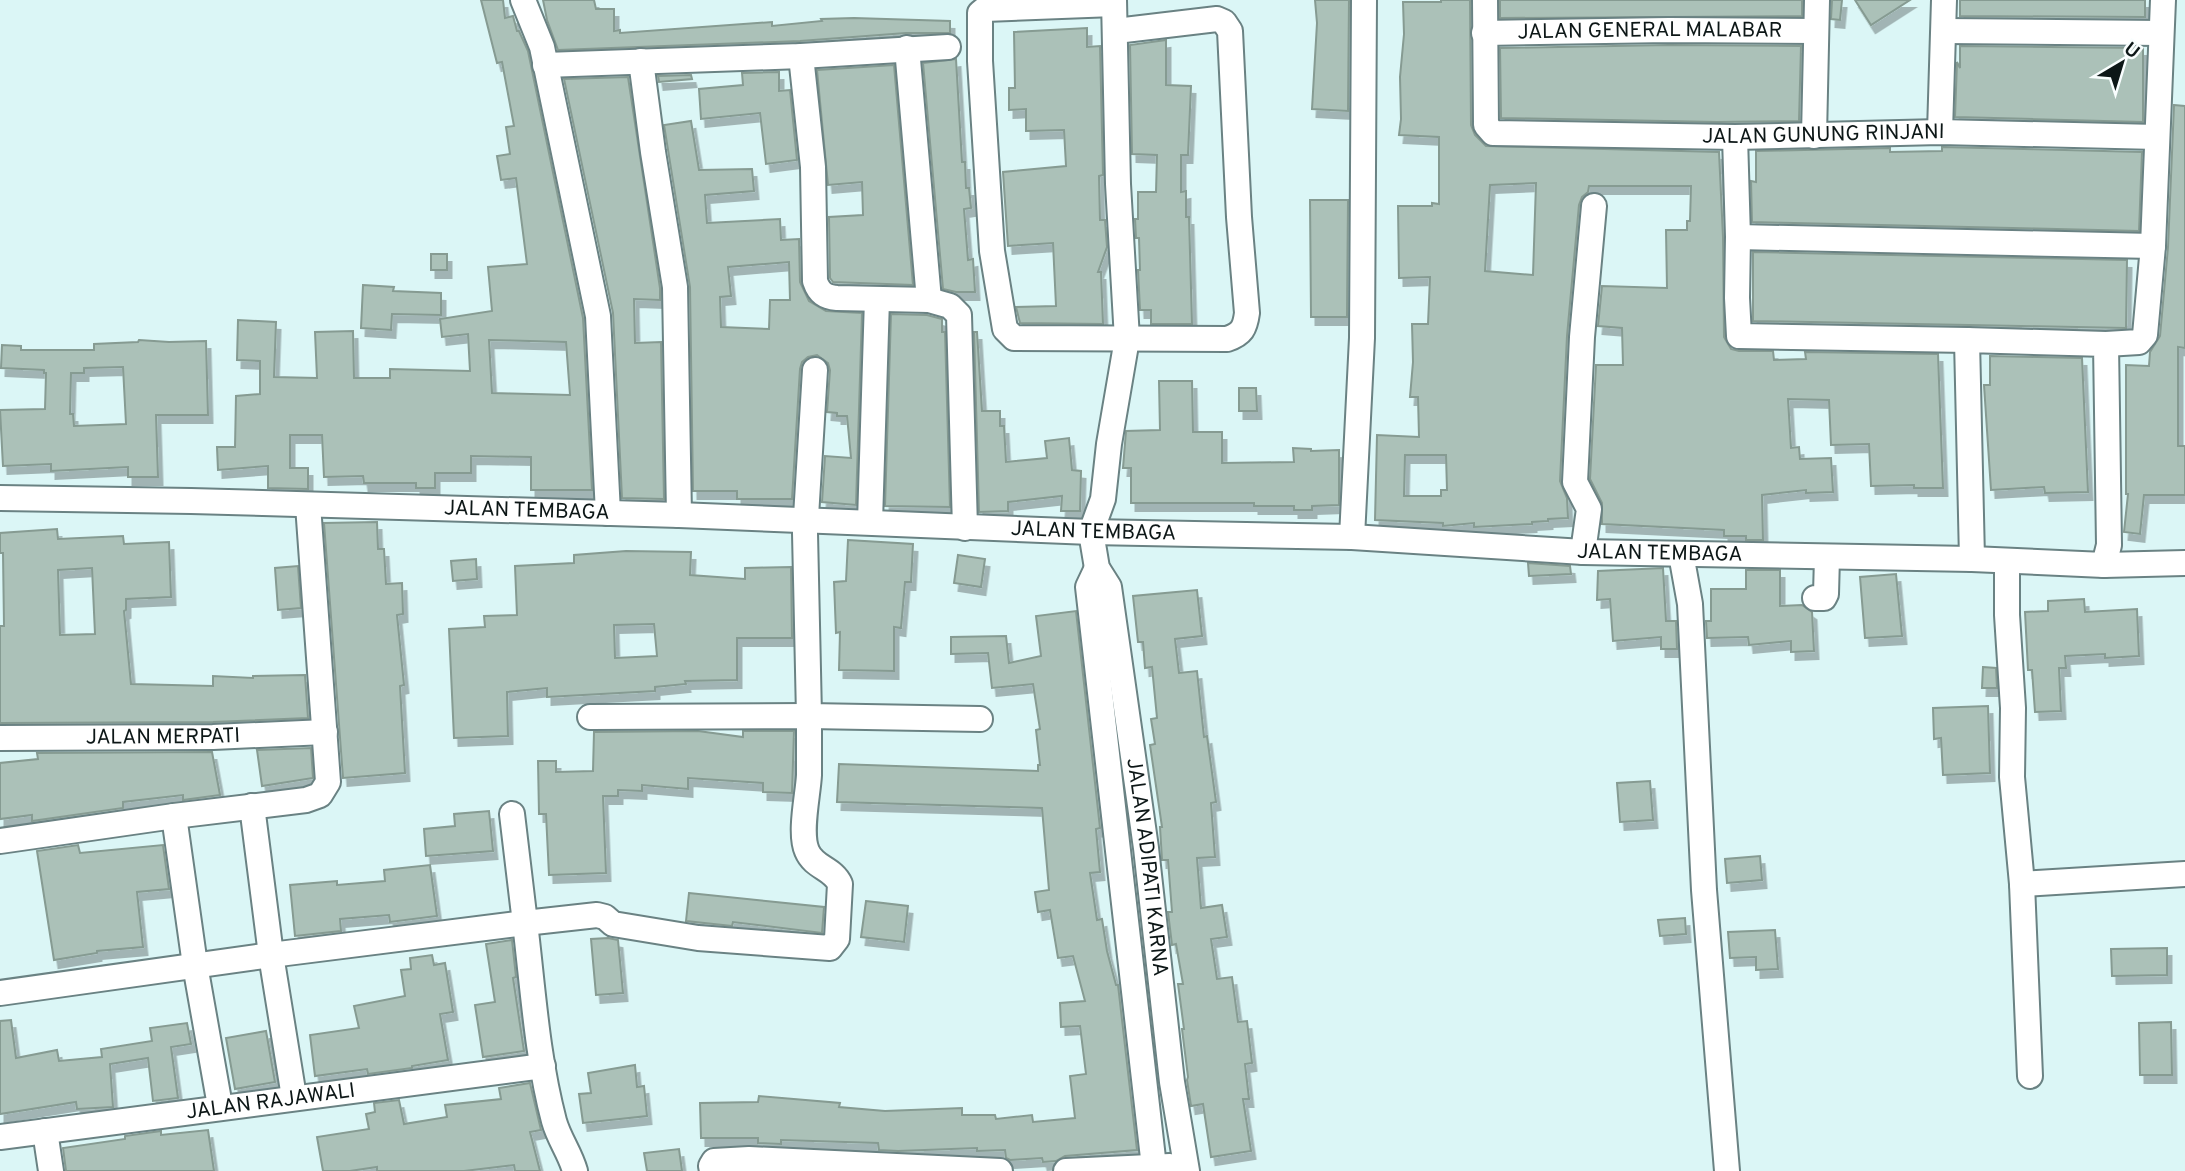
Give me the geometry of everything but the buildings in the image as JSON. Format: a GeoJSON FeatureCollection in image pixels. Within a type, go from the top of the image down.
{"type":"FeatureCollection","features":[{"type":"Feature","properties":{"kind":"street"},"geometry":{"type":"LineString","coordinates":[[523,0],[536,28],[545,65],[598,316],[608,513]]}},
{"type":"Feature","properties":{"kind":"street"},"geometry":{"type":"LineString","coordinates":[[1352,537],[1362,338],[1364,0]]}},
{"type":"Feature","properties":{"kind":"street"},"geometry":{"type":"LineString","coordinates":[[1484,33],[1485,0]]}},
{"type":"Feature","properties":{"kind":"street"},"geometry":{"type":"LineString","coordinates":[[1814,136],[1816,0]]}},
{"type":"Feature","properties":{"kind":"street"},"geometry":{"type":"LineString","coordinates":[[1940,132],[1944,0]]}},
{"type":"Feature","properties":{"kind":"street"},"geometry":{"type":"LineString","coordinates":[[1735,137],[1737,332],[1741,337],[2106,344],[2139,342],[2144,338],[2153,246],[2163,0]]}},
{"type":"Feature","properties":{"kind":"street"},"geometry":{"type":"LineString","coordinates":[[1094,552],[1127,339],[1118,184],[1114,2],[985,9],[980,13],[980,61],[992,251],[1005,329],[1014,338],[1127,339],[1227,339],[1237,336],[1245,327],[1247,313],[1239,217],[1230,31],[1224,22],[1217,19],[1116,31]]}},
{"type":"Feature","properties":{"kind":"street","name":"JALAN GENERAL MALABAR"},"geometry":{"type":"LineString","coordinates":[[1484,33],[1816,31]]}},
{"type":"Feature","properties":{"kind":"street"},"geometry":{"type":"LineString","coordinates":[[1945,31],[2161,33]]}},
{"type":"Feature","properties":{"kind":"street","name":"JALAN GUNUNG RINJANI"},"geometry":{"type":"LineString","coordinates":[[1484,33],[1486,125],[1493,133],[1735,137],[1940,132],[2157,137]]}},
{"type":"Feature","properties":{"kind":"street"},"geometry":{"type":"LineString","coordinates":[[545,65],[948,47]]}},
{"type":"Feature","properties":{"kind":"street"},"geometry":{"type":"LineString","coordinates":[[908,48],[929,300]]}},
{"type":"Feature","properties":{"kind":"street"},"geometry":{"type":"LineString","coordinates":[[801,55],[813,167],[815,281],[818,289],[828,297],[929,300],[950,306],[959,315],[965,528]]}},
{"type":"Feature","properties":{"kind":"street"},"geometry":{"type":"LineString","coordinates":[[641,61],[675,287],[679,515]]}},
{"type":"Feature","properties":{"kind":"street"},"geometry":{"type":"LineString","coordinates":[[1583,552],[1589,509],[1574,482],[1582,337],[1594,206]]}},
{"type":"Feature","properties":{"kind":"street"},"geometry":{"type":"LineString","coordinates":[[1738,237],[2153,246]]}},
{"type":"Feature","properties":{"kind":"street"},"geometry":{"type":"LineString","coordinates":[[870,522],[877,299]]}},
{"type":"Feature","properties":{"kind":"street"},"geometry":{"type":"LineString","coordinates":[[1967,340],[1972,559]]}},
{"type":"Feature","properties":{"kind":"street"},"geometry":{"type":"LineString","coordinates":[[2104,565],[2109,545],[2106,344]]}},
{"type":"Feature","properties":{"kind":"street"},"geometry":{"type":"LineString","coordinates":[[0,993],[271,954],[597,915],[605,917],[612,924],[698,938],[830,948],[837,939],[841,884],[837,876],[815,863],[806,850],[804,836],[809,775],[805,563],[815,370]]}},
{"type":"Feature","properties":{"kind":"street","name":"JALAN TEMBAGA"},"geometry":{"type":"LineString","coordinates":[[0,498],[679,515],[806,527],[870,522],[965,528],[1094,552],[1352,537],[1583,552],[1683,565],[1824,575],[1972,559],[2007,573],[2104,565],[2185,564]]}},
{"type":"Feature","properties":{"kind":"street"},"geometry":{"type":"LineString","coordinates":[[0,841],[306,800],[320,795],[328,782],[308,505]]}},
{"type":"Feature","properties":{"kind":"street","name":"JALAN ADIPATI KARNA"},"geometry":{"type":"LineString","coordinates":[[1094,552],[1109,587],[1146,848],[1172,1082],[1186,1168]]}},
{"type":"Feature","properties":{"kind":"street","name":"JALAN ADIPATI KARNA"},"geometry":{"type":"LineString","coordinates":[[1094,552],[1088,587],[1154,1167]]}},
{"type":"Feature","properties":{"kind":"street"},"geometry":{"type":"LineString","coordinates":[[1683,565],[1690,604],[1703,890],[1727,1171]]}},
{"type":"Feature","properties":{"kind":"street"},"geometry":{"type":"LineString","coordinates":[[2007,573],[2013,708],[2012,777],[2021,884],[2030,1076]]}},
{"type":"Feature","properties":{"kind":"street"},"geometry":{"type":"LineString","coordinates":[[590,718],[809,716],[980,719]]}},
{"type":"Feature","properties":{"kind":"street","name":"JALAN MERPATI"},"geometry":{"type":"LineString","coordinates":[[0,738],[213,737],[325,732]]}},
{"type":"Feature","properties":{"kind":"street"},"geometry":{"type":"LineString","coordinates":[[252,806],[271,954],[294,1097]]}},
{"type":"Feature","properties":{"kind":"street"},"geometry":{"type":"LineString","coordinates":[[512,814],[543,1066],[555,1124],[571,1156],[575,1171]]}},
{"type":"Feature","properties":{"kind":"street"},"geometry":{"type":"LineString","coordinates":[[174,816],[195,965],[220,1107]]}},
{"type":"Feature","properties":{"kind":"street"},"geometry":{"type":"LineString","coordinates":[[1116,851],[1146,848]]}},
{"type":"Feature","properties":{"kind":"street"},"geometry":{"type":"LineString","coordinates":[[2021,884],[2185,874]]}},
{"type":"Feature","properties":{"kind":"street","name":"JALAN RAJAWALI"},"geometry":{"type":"LineString","coordinates":[[0,1137],[543,1066]]}},
{"type":"Feature","properties":{"kind":"street"},"geometry":{"type":"LineString","coordinates":[[1145,1085],[1172,1082]]}},
{"type":"Feature","properties":{"kind":"street"},"geometry":{"type":"LineString","coordinates":[[45,1131],[51,1171]]}},
{"type":"Feature","properties":{"kind":"street"},"geometry":{"type":"LineString","coordinates":[[713,1166],[748,1158],[1000,1171]]}},
{"type":"Feature","properties":{"kind":"street"},"geometry":{"type":"LineString","coordinates":[[1066,1171],[1186,1168]]}}]}
